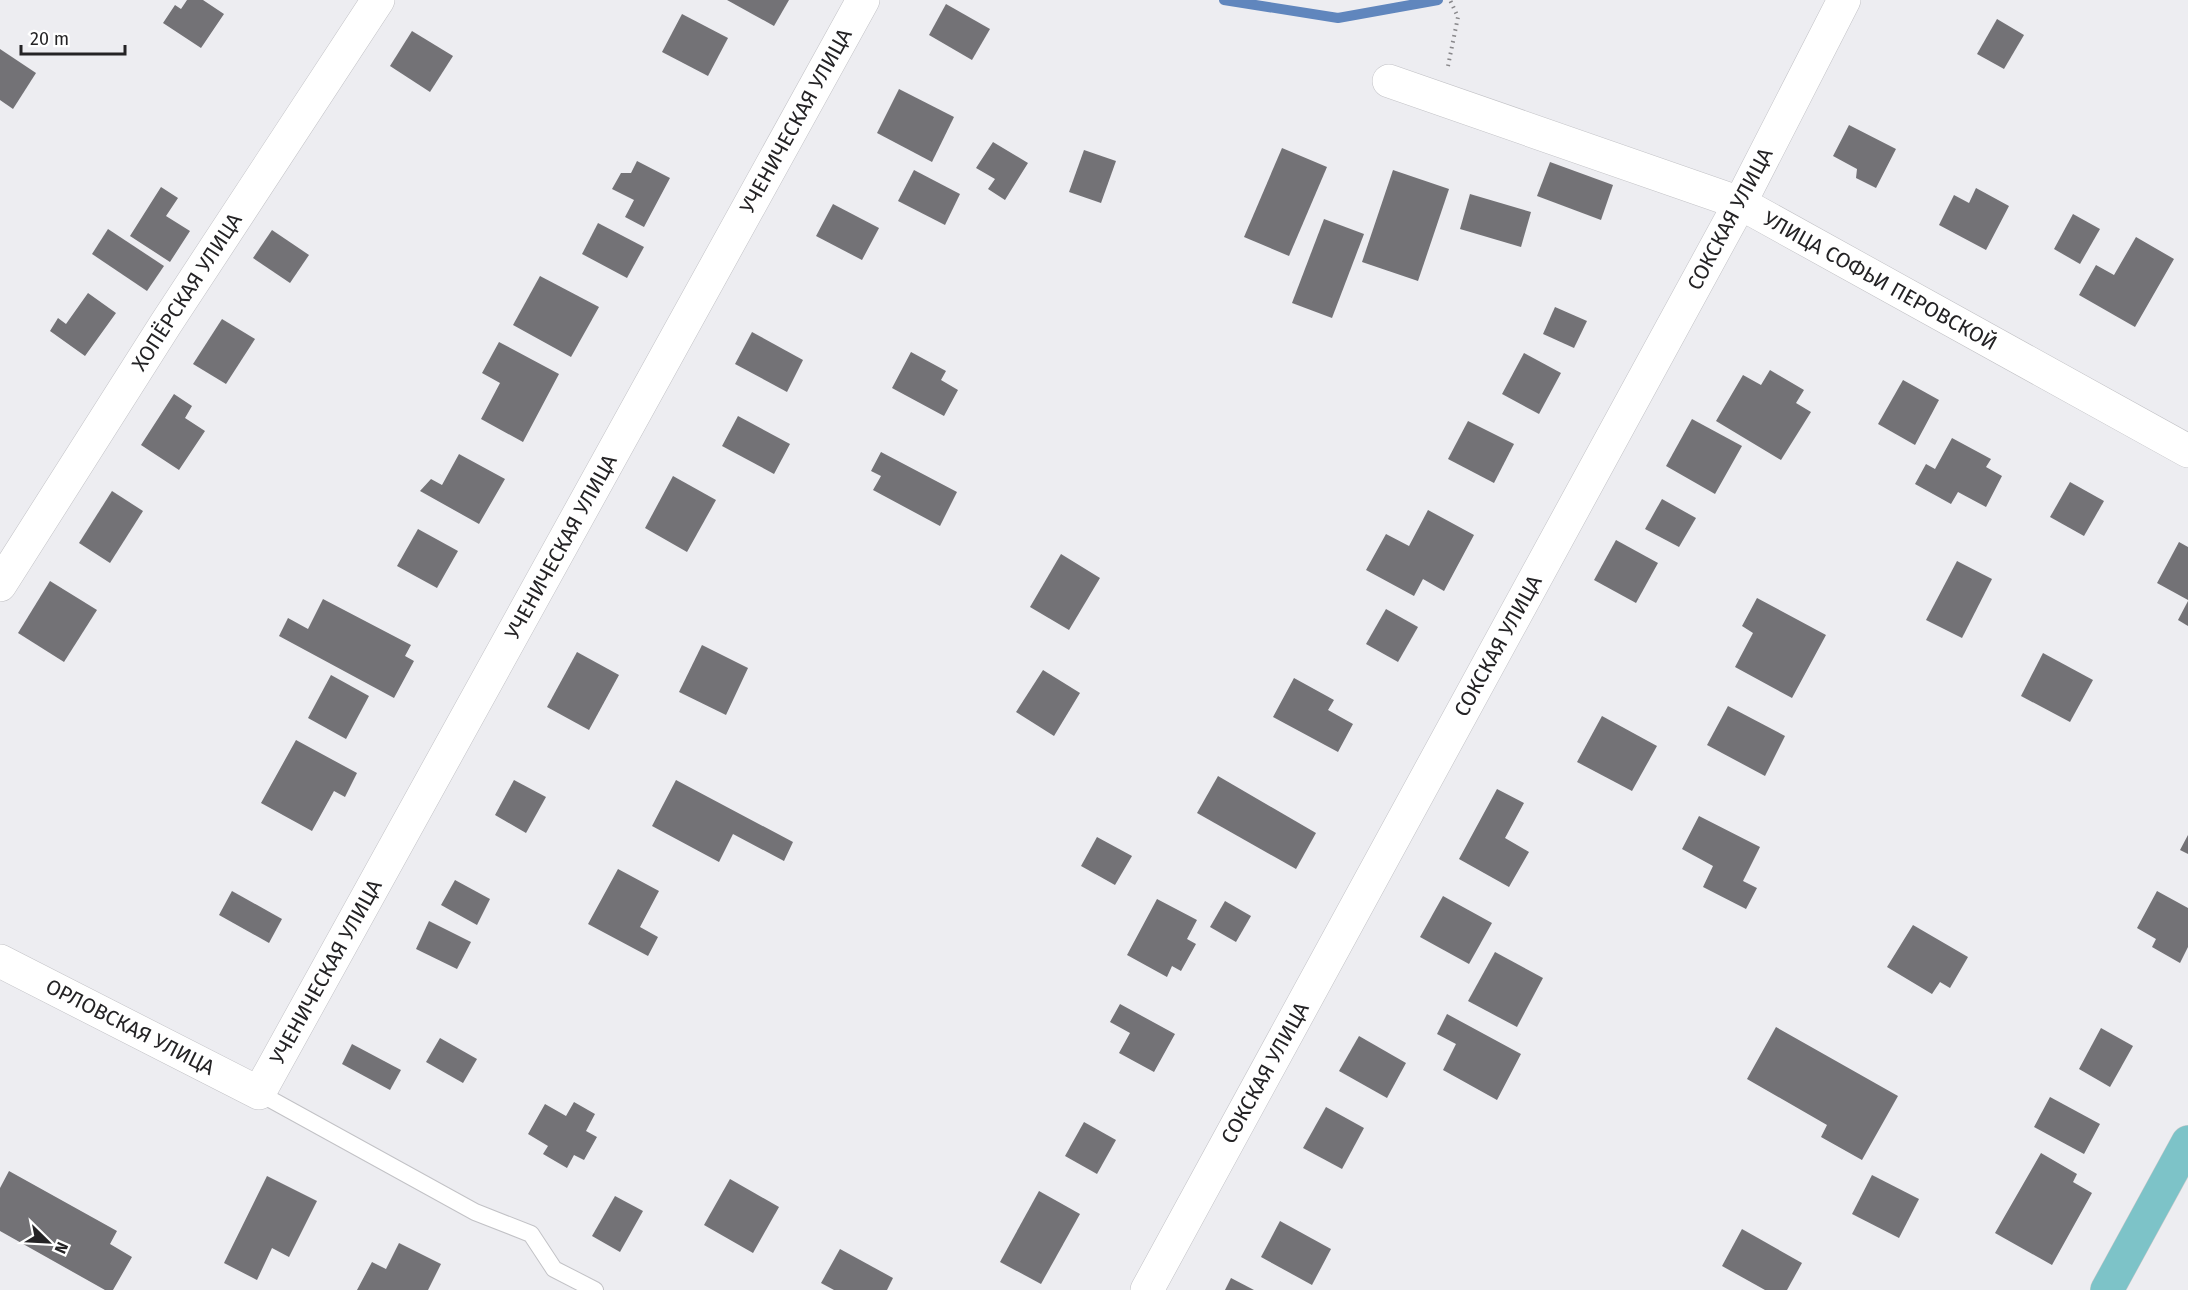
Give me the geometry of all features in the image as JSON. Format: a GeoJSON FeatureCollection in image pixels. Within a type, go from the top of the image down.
{"type":"FeatureCollection","features":[{"type":"Feature","properties":{"kind":"main road"},"geometry":{"type":"LineString","coordinates":[[2107,1290],[2188,1142]]}},
{"type":"Feature","properties":{"kind":"street","name":"ХОПЁРСКАЯ УЛИЦА"},"geometry":{"type":"LineString","coordinates":[[0,585],[165,325],[378,0]]}},
{"type":"Feature","properties":{"kind":"street","name":"УЧЕНИЧЕСКАЯ УЛИЦА"},"geometry":{"type":"LineString","coordinates":[[259,1093],[863,0]]}},
{"type":"Feature","properties":{"kind":"street","name":"СОКСКАЯ УЛИЦА"},"geometry":{"type":"LineString","coordinates":[[1147,1290],[1740,203],[1844,0]]}},
{"type":"Feature","properties":{"kind":"street","name":"УЛИЦА СОФЬИ ПЕРОВСКОЙ"},"geometry":{"type":"LineString","coordinates":[[1389,81],[1740,203],[2188,451]]}},
{"type":"Feature","properties":{"kind":"street","name":"ОРЛОВСКАЯ УЛИЦА"},"geometry":{"type":"LineString","coordinates":[[0,960],[259,1093]]}},
{"type":"Feature","properties":{"kind":"lane"},"geometry":{"type":"LineString","coordinates":[[259,1093],[475,1212],[531,1234],[554,1269],[595,1290]]}},
{"type":"Feature","properties":{"kind":"path"},"geometry":{"type":"LineString","coordinates":[[1441,99],[1458,17],[1450,0]]}},
{"type":"Feature","properties":{"kind":"building"},"geometry":{"type":"Polygon","coordinates":[[[187,0],[203,0],[224,14],[201,48],[163,23],[175,5],[181,9],[187,0]]]}},
{"type":"Feature","properties":{"kind":"building"},"geometry":{"type":"Polygon","coordinates":[[[727,0],[789,0],[774,26],[727,0]]]}},
{"type":"Feature","properties":{"kind":"building"},"geometry":{"type":"Polygon","coordinates":[[[946,4],[990,29],[972,60],[929,35],[946,4]]]}},
{"type":"Feature","properties":{"kind":"building"},"geometry":{"type":"Polygon","coordinates":[[[682,14],[728,38],[708,76],[662,52],[682,14]]]}},
{"type":"Feature","properties":{"kind":"building"},"geometry":{"type":"Polygon","coordinates":[[[1997,19],[2024,35],[2004,69],[1977,54],[1997,19]]]}},
{"type":"Feature","properties":{"kind":"building"},"geometry":{"type":"Polygon","coordinates":[[[412,31],[453,56],[430,92],[390,66],[412,31]]]}},
{"type":"Feature","properties":{"kind":"building"},"geometry":{"type":"Polygon","coordinates":[[[0,49],[36,73],[13,109],[0,100],[0,49]]]}},
{"type":"Feature","properties":{"kind":"building"},"geometry":{"type":"Polygon","coordinates":[[[899,89],[954,117],[932,162],[877,133],[899,89]]]}},
{"type":"Feature","properties":{"kind":"building"},"geometry":{"type":"Polygon","coordinates":[[[1849,125],[1896,149],[1876,188],[1856,178],[1857,169],[1833,156],[1849,125]]]}},
{"type":"Feature","properties":{"kind":"building"},"geometry":{"type":"Polygon","coordinates":[[[993,142],[1028,163],[1005,200],[988,189],[995,179],[976,168],[993,142]]]}},
{"type":"Feature","properties":{"kind":"building"},"geometry":{"type":"Polygon","coordinates":[[[1282,148],[1327,167],[1289,256],[1244,237],[1282,148]]]}},
{"type":"Feature","properties":{"kind":"building"},"geometry":{"type":"Polygon","coordinates":[[[1084,150],[1116,161],[1101,203],[1069,192],[1084,150]]]}},
{"type":"Feature","properties":{"kind":"building"},"geometry":{"type":"Polygon","coordinates":[[[637,161],[670,178],[644,227],[625,217],[634,200],[612,189],[621,173],[631,173],[637,161]]]}},
{"type":"Feature","properties":{"kind":"building"},"geometry":{"type":"Polygon","coordinates":[[[1550,162],[1613,185],[1601,220],[1537,196],[1550,162]]]}},
{"type":"Feature","properties":{"kind":"building"},"geometry":{"type":"Polygon","coordinates":[[[914,170],[960,194],[945,225],[898,201],[914,170]]]}},
{"type":"Feature","properties":{"kind":"building"},"geometry":{"type":"Polygon","coordinates":[[[1393,170],[1449,189],[1418,281],[1362,262],[1393,170]]]}},
{"type":"Feature","properties":{"kind":"building"},"geometry":{"type":"Polygon","coordinates":[[[161,187],[178,198],[166,216],[190,231],[170,262],[130,236],[161,187]]]}},
{"type":"Feature","properties":{"kind":"building"},"geometry":{"type":"Polygon","coordinates":[[[1976,188],[2009,206],[1986,250],[1939,225],[1954,195],[1969,203],[1976,188]]]}},
{"type":"Feature","properties":{"kind":"building"},"geometry":{"type":"Polygon","coordinates":[[[1470,194],[1531,212],[1521,247],[1460,229],[1470,194]]]}},
{"type":"Feature","properties":{"kind":"building"},"geometry":{"type":"Polygon","coordinates":[[[833,204],[879,228],[862,260],[816,236],[833,204]]]}},
{"type":"Feature","properties":{"kind":"building"},"geometry":{"type":"Polygon","coordinates":[[[2073,214],[2100,229],[2080,264],[2054,249],[2073,214]]]}},
{"type":"Feature","properties":{"kind":"building"},"geometry":{"type":"Polygon","coordinates":[[[1324,219],[1364,234],[1332,318],[1292,303],[1324,219]]]}},
{"type":"Feature","properties":{"kind":"building"},"geometry":{"type":"Polygon","coordinates":[[[598,223],[644,247],[627,278],[582,254],[598,223]]]}},
{"type":"Feature","properties":{"kind":"building"},"geometry":{"type":"Polygon","coordinates":[[[108,229],[164,266],[147,291],[92,254],[108,229]]]}},
{"type":"Feature","properties":{"kind":"building"},"geometry":{"type":"Polygon","coordinates":[[[272,230],[309,255],[290,283],[253,258],[272,230]]]}},
{"type":"Feature","properties":{"kind":"building"},"geometry":{"type":"Polygon","coordinates":[[[2136,237],[2174,259],[2135,327],[2079,295],[2096,265],[2114,275],[2136,237]]]}},
{"type":"Feature","properties":{"kind":"building"},"geometry":{"type":"Polygon","coordinates":[[[540,276],[599,307],[571,357],[513,325],[540,276]]]}},
{"type":"Feature","properties":{"kind":"building"},"geometry":{"type":"Polygon","coordinates":[[[88,293],[116,313],[85,356],[50,331],[58,318],[66,324],[88,293]]]}},
{"type":"Feature","properties":{"kind":"building"},"geometry":{"type":"Polygon","coordinates":[[[1555,307],[1587,321],[1574,348],[1543,334],[1555,307]]]}},
{"type":"Feature","properties":{"kind":"building"},"geometry":{"type":"Polygon","coordinates":[[[222,319],[255,339],[226,384],[193,364],[222,319]]]}},
{"type":"Feature","properties":{"kind":"building"},"geometry":{"type":"Polygon","coordinates":[[[752,332],[803,360],[787,392],[735,364],[752,332]]]}},
{"type":"Feature","properties":{"kind":"building"},"geometry":{"type":"Polygon","coordinates":[[[499,342],[559,374],[523,442],[481,419],[500,383],[482,373],[499,342]]]}},
{"type":"Feature","properties":{"kind":"building"},"geometry":{"type":"Polygon","coordinates":[[[911,352],[946,371],[941,380],[958,390],[944,416],[892,388],[911,352]]]}},
{"type":"Feature","properties":{"kind":"building"},"geometry":{"type":"Polygon","coordinates":[[[1524,353],[1561,373],[1539,414],[1502,394],[1524,353]]]}},
{"type":"Feature","properties":{"kind":"building"},"geometry":{"type":"Polygon","coordinates":[[[1770,370],[1804,390],[1796,403],[1811,412],[1781,460],[1716,421],[1743,375],[1761,385],[1770,370]]]}},
{"type":"Feature","properties":{"kind":"building"},"geometry":{"type":"Polygon","coordinates":[[[1903,380],[1939,400],[1915,445],[1878,424],[1903,380]]]}},
{"type":"Feature","properties":{"kind":"building"},"geometry":{"type":"Polygon","coordinates":[[[174,394],[192,406],[185,418],[205,431],[179,470],[141,445],[174,394]]]}},
{"type":"Feature","properties":{"kind":"building"},"geometry":{"type":"Polygon","coordinates":[[[738,416],[790,444],[774,474],[722,446],[738,416]]]}},
{"type":"Feature","properties":{"kind":"building"},"geometry":{"type":"Polygon","coordinates":[[[1692,419],[1742,446],[1715,494],[1666,466],[1692,419]]]}},
{"type":"Feature","properties":{"kind":"building"},"geometry":{"type":"Polygon","coordinates":[[[1468,421],[1514,444],[1494,483],[1448,459],[1468,421]]]}},
{"type":"Feature","properties":{"kind":"building"},"geometry":{"type":"Polygon","coordinates":[[[1952,438],[1991,459],[1986,467],[2002,476],[1986,507],[1958,492],[1951,504],[1915,484],[1926,464],[1935,469],[1952,438]]]}},
{"type":"Feature","properties":{"kind":"building"},"geometry":{"type":"Polygon","coordinates":[[[881,452],[957,492],[940,526],[873,490],[881,476],[871,471],[881,452]]]}},
{"type":"Feature","properties":{"kind":"building"},"geometry":{"type":"Polygon","coordinates":[[[459,454],[505,479],[479,524],[420,491],[431,479],[442,485],[459,454]]]}},
{"type":"Feature","properties":{"kind":"building"},"geometry":{"type":"Polygon","coordinates":[[[673,476],[716,500],[687,552],[645,528],[673,476]]]}},
{"type":"Feature","properties":{"kind":"building"},"geometry":{"type":"Polygon","coordinates":[[[2070,482],[2104,501],[2084,536],[2050,517],[2070,482]]]}},
{"type":"Feature","properties":{"kind":"building"},"geometry":{"type":"Polygon","coordinates":[[[112,491],[143,511],[110,563],[79,543],[112,491]]]}},
{"type":"Feature","properties":{"kind":"building"},"geometry":{"type":"Polygon","coordinates":[[[1662,499],[1696,518],[1679,547],[1645,529],[1662,499]]]}},
{"type":"Feature","properties":{"kind":"building"},"geometry":{"type":"Polygon","coordinates":[[[1428,510],[1474,535],[1444,591],[1423,579],[1414,596],[1366,570],[1386,534],[1409,546],[1428,510]]]}},
{"type":"Feature","properties":{"kind":"building"},"geometry":{"type":"Polygon","coordinates":[[[418,529],[458,551],[437,588],[397,566],[418,529]]]}},
{"type":"Feature","properties":{"kind":"building"},"geometry":{"type":"Polygon","coordinates":[[[1616,540],[1658,563],[1636,603],[1594,580],[1616,540]]]}},
{"type":"Feature","properties":{"kind":"building"},"geometry":{"type":"Polygon","coordinates":[[[2179,542],[2188,547],[2188,600],[2157,583],[2179,542]]]}},
{"type":"Feature","properties":{"kind":"building"},"geometry":{"type":"Polygon","coordinates":[[[1061,554],[1100,578],[1069,630],[1030,607],[1061,554]]]}},
{"type":"Feature","properties":{"kind":"building"},"geometry":{"type":"Polygon","coordinates":[[[1957,561],[1992,579],[1962,638],[1926,620],[1957,561]]]}},
{"type":"Feature","properties":{"kind":"building"},"geometry":{"type":"Polygon","coordinates":[[[50,581],[97,610],[64,662],[18,633],[50,581]]]}},
{"type":"Feature","properties":{"kind":"building"},"geometry":{"type":"Polygon","coordinates":[[[1757,598],[1826,635],[1792,698],[1735,667],[1753,633],[1742,626],[1757,598]]]}},
{"type":"Feature","properties":{"kind":"building"},"geometry":{"type":"Polygon","coordinates":[[[323,599],[411,645],[405,656],[414,661],[394,698],[279,636],[288,618],[308,629],[323,599]]]}},
{"type":"Feature","properties":{"kind":"building"},"geometry":{"type":"Polygon","coordinates":[[[2188,601],[2188,626],[2178,620],[2188,601]]]}},
{"type":"Feature","properties":{"kind":"building"},"geometry":{"type":"Polygon","coordinates":[[[1386,609],[1418,627],[1398,662],[1366,644],[1386,609]]]}},
{"type":"Feature","properties":{"kind":"building"},"geometry":{"type":"Polygon","coordinates":[[[702,645],[748,668],[726,715],[679,692],[702,645]]]}},
{"type":"Feature","properties":{"kind":"building"},"geometry":{"type":"Polygon","coordinates":[[[577,652],[619,675],[589,730],[547,707],[577,652]]]}},
{"type":"Feature","properties":{"kind":"building"},"geometry":{"type":"Polygon","coordinates":[[[2043,653],[2093,680],[2070,722],[2021,696],[2043,653]]]}},
{"type":"Feature","properties":{"kind":"building"},"geometry":{"type":"Polygon","coordinates":[[[1043,670],[1080,693],[1054,736],[1016,712],[1043,670]]]}},
{"type":"Feature","properties":{"kind":"building"},"geometry":{"type":"Polygon","coordinates":[[[331,675],[369,696],[346,739],[308,718],[331,675]]]}},
{"type":"Feature","properties":{"kind":"building"},"geometry":{"type":"Polygon","coordinates":[[[1294,678],[1334,700],[1328,710],[1353,724],[1338,752],[1273,717],[1294,678]]]}},
{"type":"Feature","properties":{"kind":"building"},"geometry":{"type":"Polygon","coordinates":[[[1728,706],[1785,736],[1765,776],[1707,745],[1728,706]]]}},
{"type":"Feature","properties":{"kind":"building"},"geometry":{"type":"Polygon","coordinates":[[[1602,716],[1657,746],[1632,791],[1577,762],[1602,716]]]}},
{"type":"Feature","properties":{"kind":"building"},"geometry":{"type":"Polygon","coordinates":[[[296,740],[357,773],[345,797],[334,791],[312,831],[261,803],[296,740]]]}},
{"type":"Feature","properties":{"kind":"building"},"geometry":{"type":"Polygon","coordinates":[[[1218,776],[1316,833],[1296,869],[1197,813],[1218,776]]]}},
{"type":"Feature","properties":{"kind":"building"},"geometry":{"type":"Polygon","coordinates":[[[514,780],[546,797],[526,833],[495,815],[514,780]]]}},
{"type":"Feature","properties":{"kind":"building"},"geometry":{"type":"Polygon","coordinates":[[[676,780],[793,842],[784,861],[733,834],[719,862],[652,826],[676,780]]]}},
{"type":"Feature","properties":{"kind":"building"},"geometry":{"type":"Polygon","coordinates":[[[1497,789],[1524,803],[1505,838],[1529,852],[1509,887],[1459,859],[1497,789]]]}},
{"type":"Feature","properties":{"kind":"building"},"geometry":{"type":"Polygon","coordinates":[[[1699,816],[1760,847],[1743,881],[1757,888],[1746,909],[1703,887],[1713,866],[1682,849],[1699,816]]]}},
{"type":"Feature","properties":{"kind":"building"},"geometry":{"type":"Polygon","coordinates":[[[2188,835],[2188,854],[2180,850],[2188,835]]]}},
{"type":"Feature","properties":{"kind":"building"},"geometry":{"type":"Polygon","coordinates":[[[1097,837],[1132,856],[1115,885],[1081,866],[1097,837]]]}},
{"type":"Feature","properties":{"kind":"building"},"geometry":{"type":"Polygon","coordinates":[[[618,869],[659,891],[640,927],[658,937],[648,956],[588,924],[618,869]]]}},
{"type":"Feature","properties":{"kind":"building"},"geometry":{"type":"Polygon","coordinates":[[[455,880],[490,899],[477,925],[441,905],[455,880]]]}},
{"type":"Feature","properties":{"kind":"building"},"geometry":{"type":"Polygon","coordinates":[[[232,891],[282,919],[269,943],[219,915],[232,891]]]}},
{"type":"Feature","properties":{"kind":"building"},"geometry":{"type":"Polygon","coordinates":[[[2157,891],[2188,908],[2188,947],[2180,963],[2152,947],[2156,939],[2137,928],[2157,891]]]}},
{"type":"Feature","properties":{"kind":"building"},"geometry":{"type":"Polygon","coordinates":[[[1443,896],[1492,923],[1469,964],[1420,937],[1443,896]]]}},
{"type":"Feature","properties":{"kind":"building"},"geometry":{"type":"Polygon","coordinates":[[[1157,899],[1197,920],[1187,939],[1196,944],[1181,971],[1172,966],[1167,977],[1127,955],[1157,899]]]}},
{"type":"Feature","properties":{"kind":"building"},"geometry":{"type":"Polygon","coordinates":[[[1225,901],[1251,916],[1236,942],[1210,927],[1225,901]]]}},
{"type":"Feature","properties":{"kind":"building"},"geometry":{"type":"Polygon","coordinates":[[[429,921],[471,942],[457,969],[416,949],[429,921]]]}},
{"type":"Feature","properties":{"kind":"building"},"geometry":{"type":"Polygon","coordinates":[[[1913,925],[1968,957],[1950,988],[1940,982],[1932,994],[1887,967],[1913,925]]]}},
{"type":"Feature","properties":{"kind":"building"},"geometry":{"type":"Polygon","coordinates":[[[1495,952],[1543,978],[1517,1027],[1468,1001],[1495,952]]]}},
{"type":"Feature","properties":{"kind":"building"},"geometry":{"type":"Polygon","coordinates":[[[1120,1004],[1175,1034],[1154,1072],[1119,1053],[1130,1033],[1110,1022],[1120,1004]]]}},
{"type":"Feature","properties":{"kind":"building"},"geometry":{"type":"Polygon","coordinates":[[[1447,1014],[1521,1054],[1497,1100],[1443,1070],[1456,1044],[1437,1034],[1447,1014]]]}},
{"type":"Feature","properties":{"kind":"building"},"geometry":{"type":"Polygon","coordinates":[[[1776,1027],[1898,1096],[1862,1160],[1821,1137],[1827,1125],[1747,1079],[1776,1027]]]}},
{"type":"Feature","properties":{"kind":"building"},"geometry":{"type":"Polygon","coordinates":[[[2101,1028],[2133,1046],[2110,1087],[2079,1069],[2101,1028]]]}},
{"type":"Feature","properties":{"kind":"building"},"geometry":{"type":"Polygon","coordinates":[[[1359,1036],[1406,1063],[1387,1098],[1339,1071],[1359,1036]]]}},
{"type":"Feature","properties":{"kind":"building"},"geometry":{"type":"Polygon","coordinates":[[[440,1038],[477,1059],[463,1083],[426,1062],[440,1038]]]}},
{"type":"Feature","properties":{"kind":"building"},"geometry":{"type":"Polygon","coordinates":[[[352,1044],[401,1070],[390,1090],[342,1064],[352,1044]]]}},
{"type":"Feature","properties":{"kind":"building"},"geometry":{"type":"Polygon","coordinates":[[[2050,1097],[2100,1124],[2084,1154],[2034,1127],[2050,1097]]]}},
{"type":"Feature","properties":{"kind":"building"},"geometry":{"type":"Polygon","coordinates":[[[574,1102],[595,1114],[586,1131],[597,1137],[584,1160],[574,1155],[567,1168],[543,1154],[548,1146],[528,1134],[545,1104],[566,1116],[574,1102]]]}},
{"type":"Feature","properties":{"kind":"building"},"geometry":{"type":"Polygon","coordinates":[[[1326,1107],[1364,1128],[1342,1169],[1303,1148],[1326,1107]]]}},
{"type":"Feature","properties":{"kind":"building"},"geometry":{"type":"Polygon","coordinates":[[[1084,1122],[1116,1140],[1097,1174],[1065,1156],[1084,1122]]]}},
{"type":"Feature","properties":{"kind":"building"},"geometry":{"type":"Polygon","coordinates":[[[2041,1153],[2077,1174],[2073,1182],[2092,1193],[2052,1265],[1995,1233],[2041,1153]]]}},
{"type":"Feature","properties":{"kind":"building"},"geometry":{"type":"Polygon","coordinates":[[[9,1171],[117,1231],[110,1244],[132,1257],[113,1290],[105,1290],[0,1231],[0,1188],[9,1171]]]}},
{"type":"Feature","properties":{"kind":"building"},"geometry":{"type":"Polygon","coordinates":[[[1872,1175],[1919,1199],[1899,1238],[1852,1214],[1872,1175]]]}},
{"type":"Feature","properties":{"kind":"building"},"geometry":{"type":"Polygon","coordinates":[[[267,1176],[317,1201],[289,1257],[272,1248],[257,1280],[224,1263],[267,1176]]]}},
{"type":"Feature","properties":{"kind":"building"},"geometry":{"type":"Polygon","coordinates":[[[730,1179],[779,1207],[753,1253],[704,1225],[730,1179]]]}},
{"type":"Feature","properties":{"kind":"building"},"geometry":{"type":"Polygon","coordinates":[[[1039,1191],[1080,1214],[1041,1284],[1000,1262],[1039,1191]]]}},
{"type":"Feature","properties":{"kind":"building"},"geometry":{"type":"Polygon","coordinates":[[[615,1196],[643,1211],[620,1252],[592,1236],[615,1196]]]}},
{"type":"Feature","properties":{"kind":"building"},"geometry":{"type":"Polygon","coordinates":[[[1280,1221],[1331,1249],[1312,1285],[1261,1257],[1280,1221]]]}},
{"type":"Feature","properties":{"kind":"building"},"geometry":{"type":"Polygon","coordinates":[[[1742,1229],[1802,1263],[1787,1290],[1765,1290],[1722,1266],[1742,1229]]]}},
{"type":"Feature","properties":{"kind":"building"},"geometry":{"type":"Polygon","coordinates":[[[399,1243],[441,1264],[428,1290],[357,1290],[372,1262],[386,1269],[399,1243]]]}},
{"type":"Feature","properties":{"kind":"building"},"geometry":{"type":"Polygon","coordinates":[[[840,1249],[893,1278],[887,1290],[834,1290],[821,1283],[840,1249]]]}},
{"type":"Feature","properties":{"kind":"building"},"geometry":{"type":"Polygon","coordinates":[[[1231,1278],[1254,1290],[1225,1290],[1231,1278]]]}},
{"type":"Feature","properties":{"kind":"waterway"},"geometry":{"type":"LineString","coordinates":[[1224,0],[1338,18],[1438,0]]}}]}
